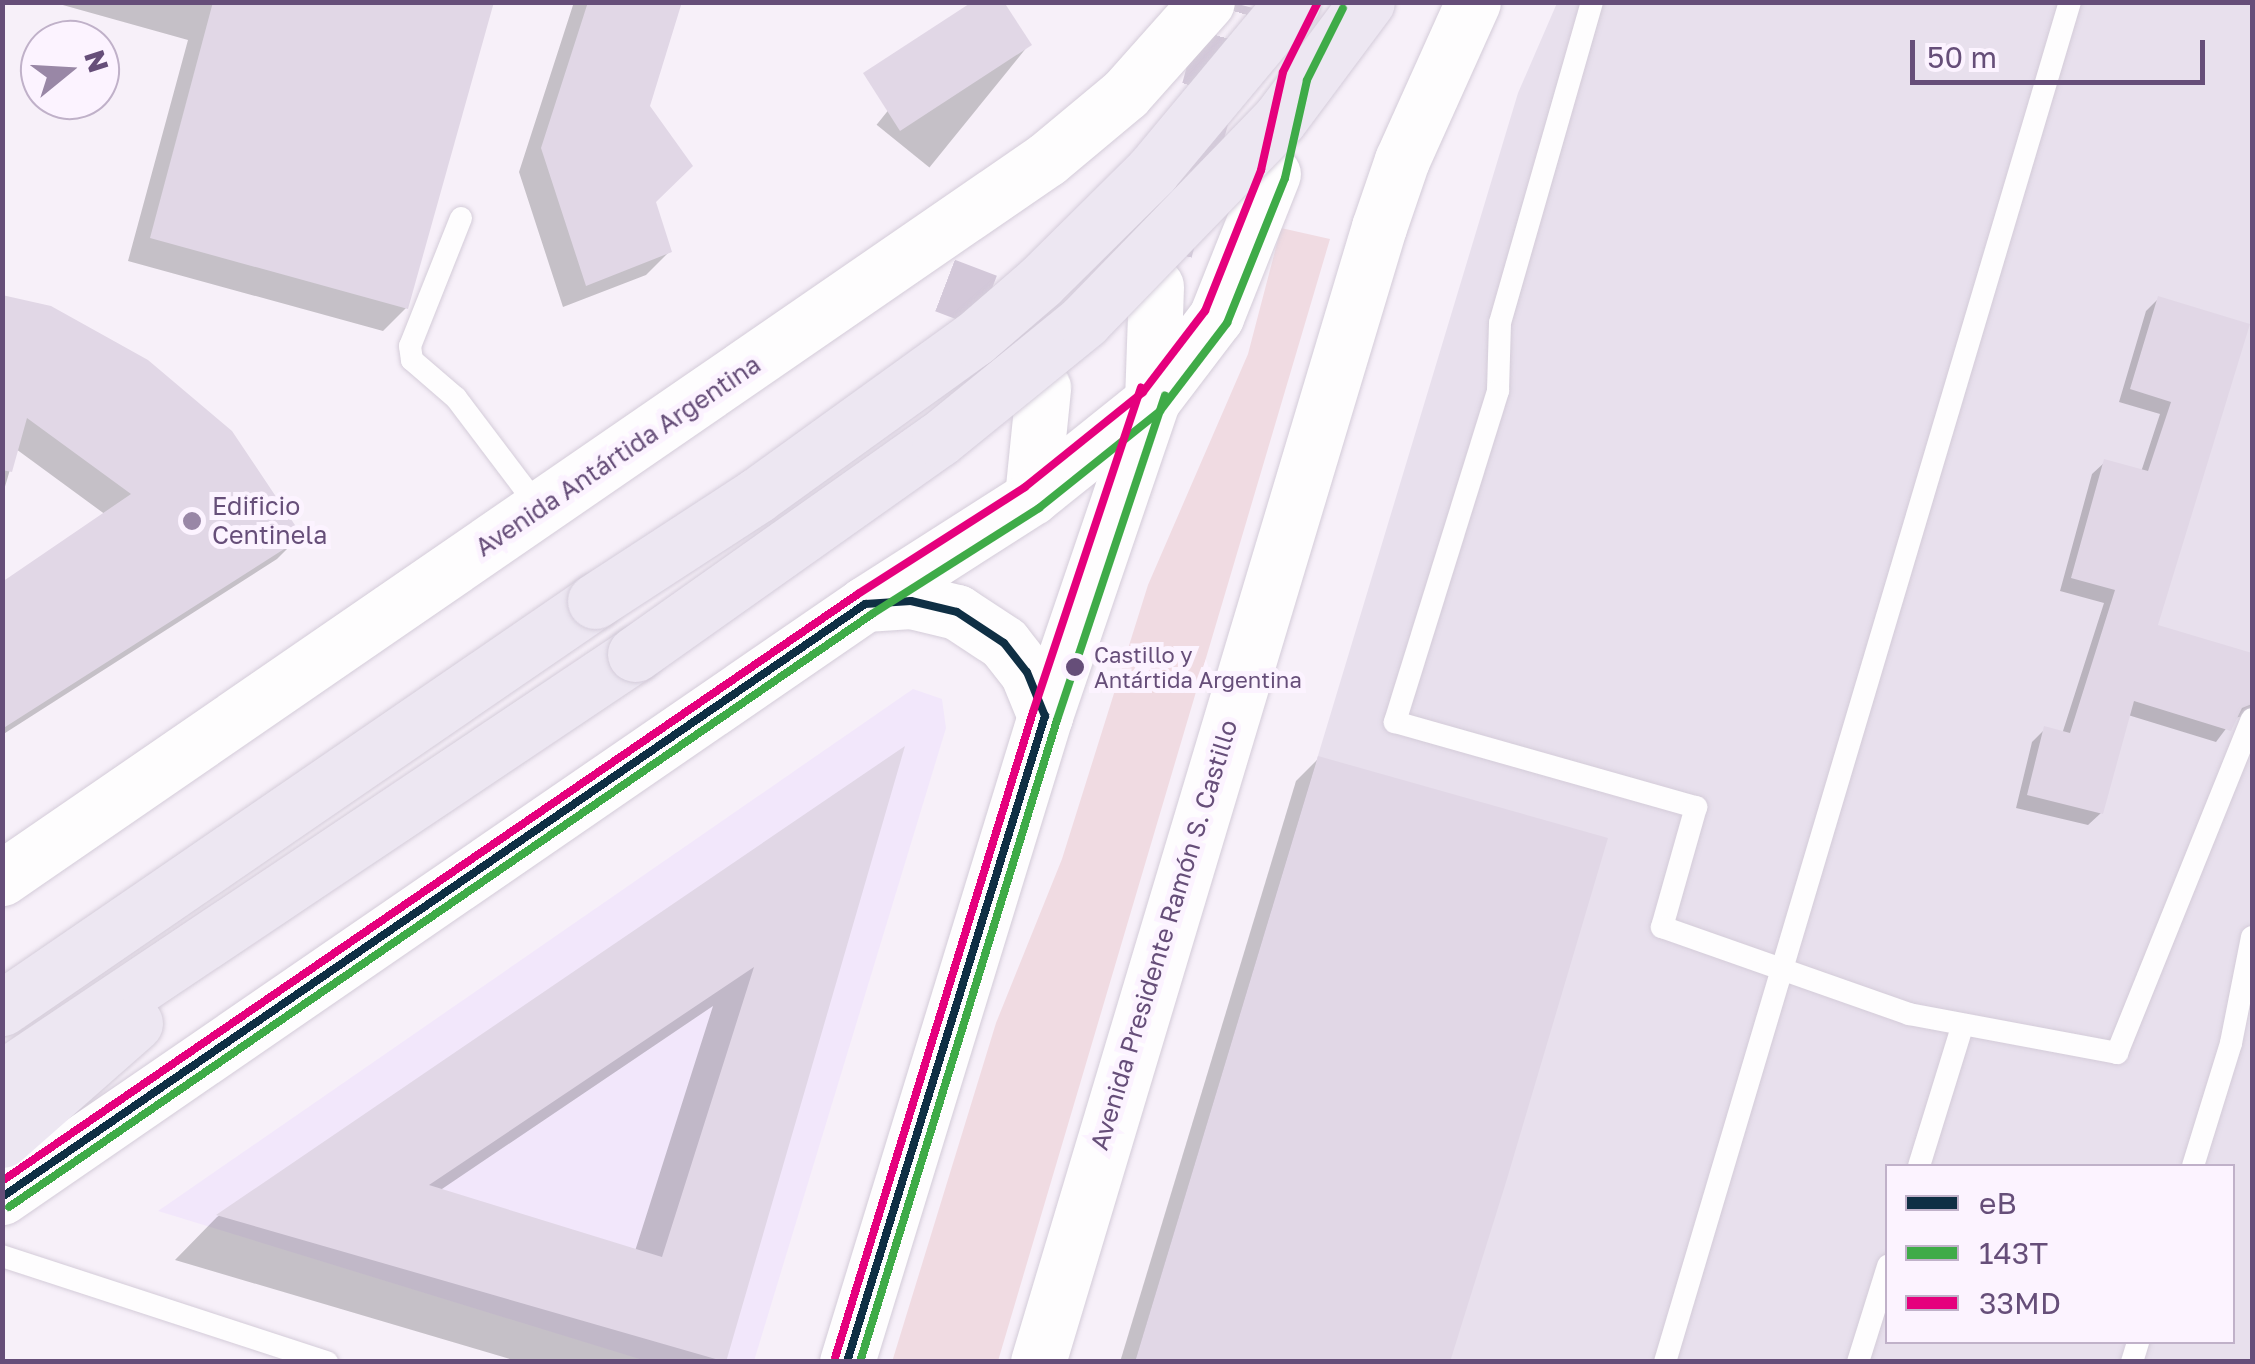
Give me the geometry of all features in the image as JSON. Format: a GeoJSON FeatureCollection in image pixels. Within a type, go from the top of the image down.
{"type":"FeatureCollection","features":[{"type":"Feature","properties":{"kind":"highway"},"geometry":{"type":"LineString","coordinates":[[2,1008],[595,601],[756,496],[974,339],[1040,282],[1152,171],[1293,2]]}},
{"type":"Feature","properties":{"kind":"highway"},"geometry":{"type":"LineString","coordinates":[[2,1078],[635,654],[939,439],[1084,321],[1279,120],[1367,2]]}},
{"type":"Feature","properties":{"kind":"highway"},"geometry":{"type":"LineString","coordinates":[[2,1140],[152,1008],[389,816]]}},
{"type":"Feature","properties":{"kind":"highway"},"geometry":{"type":"LineString","coordinates":[[2,975],[161,902]]}},
{"type":"Feature","properties":{"kind":"main road","name":"Avenida Antártida Argentina"},"geometry":{"type":"LineString","coordinates":[[2,878],[878,281],[1112,105],[1208,2]]}},
{"type":"Feature","properties":{"kind":"main road","name":"Avenida Presidente Ramón S. Castillo"},"geometry":{"type":"LineString","coordinates":[[1038,1362],[1380,226],[1402,160],[1473,2]]}},
{"type":"Feature","properties":{"kind":"main road"},"geometry":{"type":"LineString","coordinates":[[2,1197],[864,604],[1032,496],[1152,402],[1216,318],[1273,174]]}},
{"type":"Feature","properties":{"kind":"main road"},"geometry":{"type":"LineString","coordinates":[[878,281],[944,285]]}},
{"type":"Feature","properties":{"kind":"main road"},"geometry":{"type":"LineString","coordinates":[[847,1362],[1045,716],[1152,402],[1156,286]]}},
{"type":"Feature","properties":{"kind":"main road"},"geometry":{"type":"LineString","coordinates":[[1032,496],[1043,388]]}},
{"type":"Feature","properties":{"kind":"main road"},"geometry":{"type":"LineString","coordinates":[[864,604],[911,601],[957,612],[1004,643],[1027,672],[1045,716]]}},
{"type":"Feature","properties":{"kind":"lane"},"geometry":{"type":"LineString","coordinates":[[1592,2],[1500,323],[1498,391],[1395,722],[1696,807],[1662,927],[1962,1027],[2117,1054],[2252,719]]}},
{"type":"Feature","properties":{"kind":"lane"},"geometry":{"type":"LineString","coordinates":[[1664,1362],[2070,2]]}},
{"type":"Feature","properties":{"kind":"lane"},"geometry":{"type":"LineString","coordinates":[[461,218],[410,346],[412,360],[456,398],[540,509]]}},
{"type":"Feature","properties":{"kind":"lane"},"geometry":{"type":"LineString","coordinates":[[2193,1164],[2231,1043],[2252,937]]}},
{"type":"Feature","properties":{"kind":"lane"},"geometry":{"type":"LineString","coordinates":[[1919,1164],[1962,1027]]}},
{"type":"Feature","properties":{"kind":"lane"},"geometry":{"type":"LineString","coordinates":[[2,1256],[327,1362]]}},
{"type":"Feature","properties":{"kind":"lane"},"geometry":{"type":"LineString","coordinates":[[1858,1362],[1885,1276]]}},
{"type":"Feature","properties":{"kind":"shaded area"},"geometry":{"type":"Polygon","coordinates":[[[1557,3],[2252,3],[2252,1361],[1135,1362],[1518,93],[1557,3]]]}},
{"type":"Feature","properties":{"kind":"shaded area"},"geometry":{"type":"Polygon","coordinates":[[[1281,228],[1330,239],[998,1361],[892,1362],[996,1023],[1062,859],[1148,585],[1248,354],[1281,228]]]}},
{"type":"Feature","properties":{"kind":"shaded area"},"geometry":{"type":"Polygon","coordinates":[[[913,689],[942,699],[946,728],[754,1361],[646,1361],[158,1211],[913,689]]]}},
{"type":"Feature","properties":{"kind":"building"},"geometry":{"type":"Polygon","coordinates":[[[213,2],[494,2],[408,309],[150,238],[213,2]]]}},
{"type":"Feature","properties":{"kind":"building"},"geometry":{"type":"Polygon","coordinates":[[[588,2],[682,2],[650,106],[693,166],[656,202],[672,252],[586,286],[541,148],[588,2]]]}},
{"type":"Feature","properties":{"kind":"building"},"geometry":{"type":"Polygon","coordinates":[[[972,2],[1004,2],[1032,45],[900,131],[863,73],[972,2]]]}},
{"type":"Feature","properties":{"kind":"building","name":"Edificio Centinela"},"geometry":{"type":"Polygon","coordinates":[[[2,295],[51,306],[148,360],[232,431],[303,537],[2,729],[2,582],[131,494],[27,418],[12,472],[2,470],[2,295]]]}},
{"type":"Feature","properties":{"kind":"building"},"geometry":{"type":"Polygon","coordinates":[[[2158,296],[2250,324],[2158,625],[2252,653],[2252,704],[2242,708],[2231,731],[2134,701],[2103,814],[2027,795],[2044,726],[2070,733],[2115,590],[2071,578],[2104,459],[2148,471],[2171,402],[2130,389],[2158,296]]]}},
{"type":"Feature","properties":{"kind":"building"},"geometry":{"type":"Polygon","coordinates":[[[905,746],[726,1362],[216,1215],[905,746]],[[754,967],[429,1185],[662,1257],[754,967]]]}},
{"type":"Feature","properties":{"kind":"building"},"geometry":{"type":"Polygon","coordinates":[[[1318,756],[1608,838],[1507,1179],[1450,1362],[1135,1362],[1318,756]]]}},
{"type":"Feature","properties":{"kind":"tunnel"},"geometry":{"type":"LineString","coordinates":[[1165,250],[1233,2]]}},
{"type":"Feature","properties":{"kind":"tunnel"},"geometry":{"type":"LineString","coordinates":[[945,285],[987,301],[1020,334],[1028,353]]}},
{"type":"Feature","properties":{"kind":"transit line","name":"33MD"},"geometry":{"type":"LineString","coordinates":[[2,1181],[858,594],[1025,487],[1143,392],[1205,311],[1261,170],[1283,72],[1318,2]]}},
{"type":"Feature","properties":{"kind":"transit line","name":"143T"},"geometry":{"type":"LineString","coordinates":[[9,1207],[872,614],[1039,508],[1160,411],[1227,323],[1285,178],[1307,80],[1343,8]]}},
{"type":"Feature","properties":{"kind":"transit line","name":"33MD"},"geometry":{"type":"LineString","coordinates":[[835,1358],[1033,712],[1141,388]]}},
{"type":"Feature","properties":{"kind":"transit line","name":"143T"},"geometry":{"type":"LineString","coordinates":[[860,1362],[1057,720],[1165,396]]}},
{"type":"Feature","properties":{"kind":"transit line","name":"eB"},"geometry":{"type":"LineString","coordinates":[[865,604],[911,601],[957,612],[1004,643],[1027,672],[1045,716]]}},
{"type":"Feature","properties":{"kind":"transit line","name":"eB"},"geometry":{"type":"LineString","coordinates":[[2,1197],[865,604]]}},
{"type":"Feature","properties":{"kind":"transit line","name":"eB"},"geometry":{"type":"LineString","coordinates":[[847,1362],[1045,716]]}},
{"type":"Feature","properties":{"kind":"place","name":"Edificio Centinela"},"geometry":{"type":"Point","coordinates":[192,521]}},
{"type":"Feature","properties":{"kind":"place","name":"Castillo y Antártida Argentina"},"geometry":{"type":"Point","coordinates":[1075,667]}}]}
